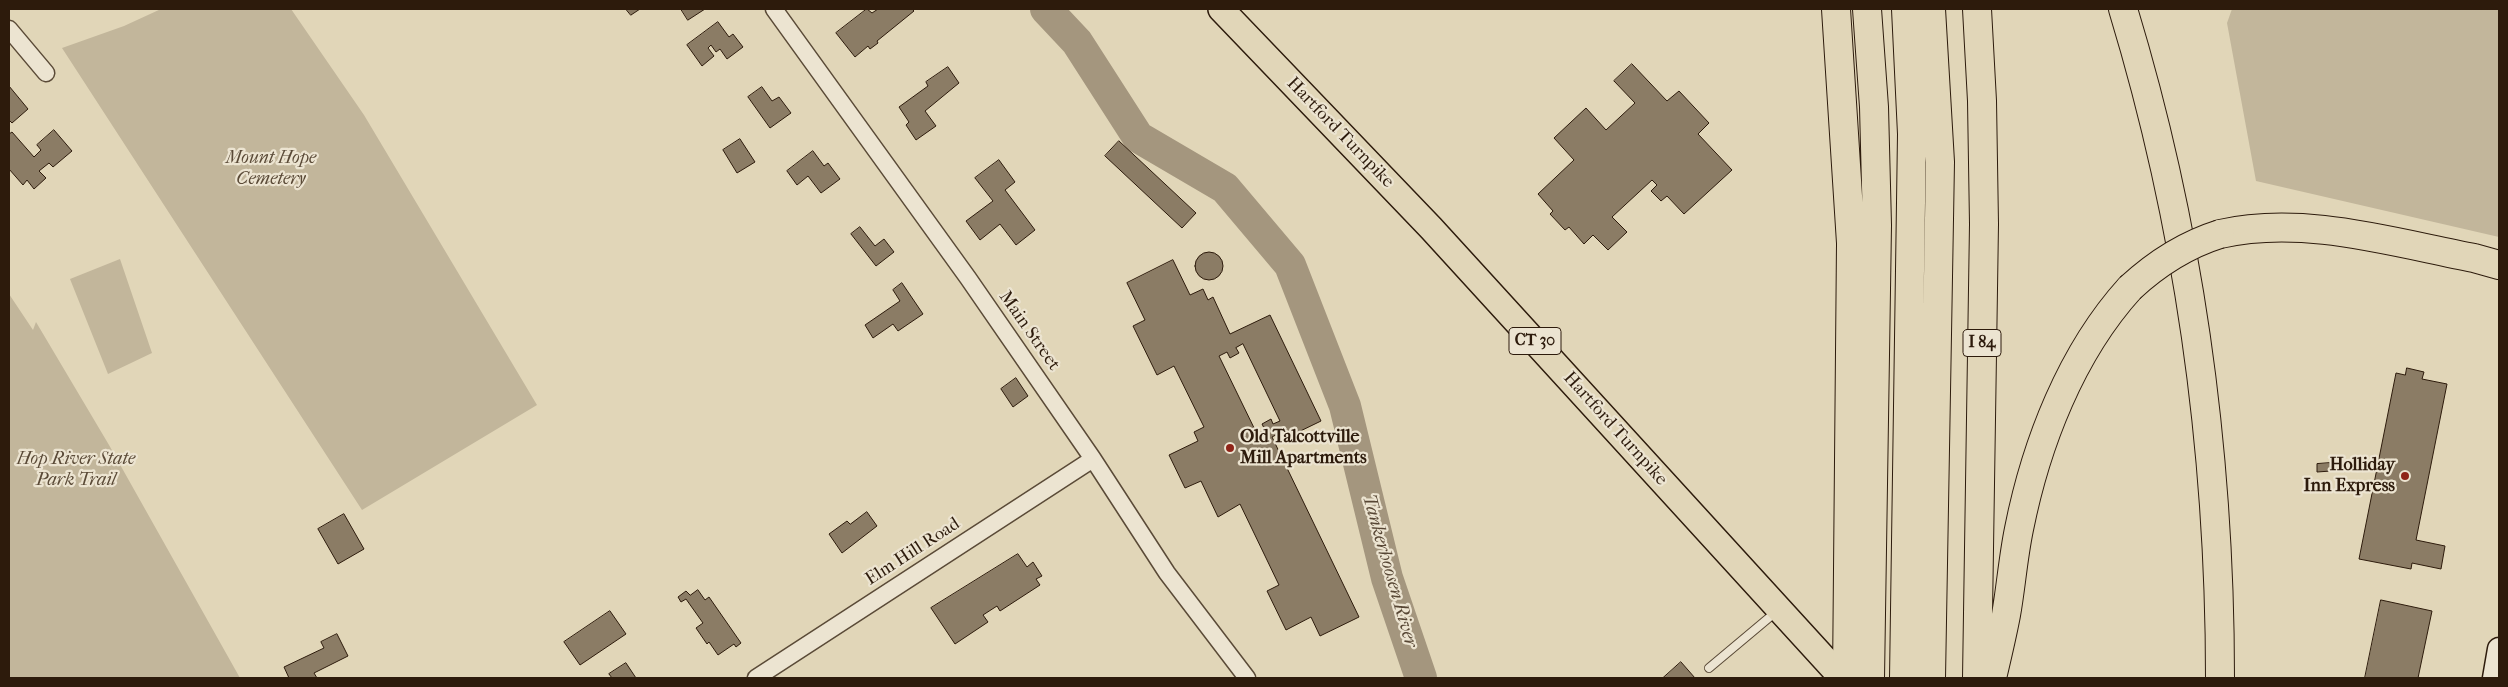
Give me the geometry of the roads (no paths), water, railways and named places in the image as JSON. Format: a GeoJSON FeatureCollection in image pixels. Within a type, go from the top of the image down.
{"type":"FeatureCollection","features":[{"type":"Feature","properties":{"kind":"highway"},"geometry":{"type":"LineString","coordinates":[[1836,9],[1851,243],[1848,618],[1845,673]]}},
{"type":"Feature","properties":{"kind":"highway"},"geometry":{"type":"LineString","coordinates":[[1867,9],[1874,107],[1877,216],[1870,678]]}},
{"type":"Feature","properties":{"kind":"highway"},"geometry":{"type":"LineString","coordinates":[[1904,678],[1912,134],[1906,9]]}},
{"type":"Feature","properties":{"kind":"highway"},"geometry":{"type":"LineString","coordinates":[[1931,9],[1940,171],[1931,678]]}},
{"type":"Feature","properties":{"kind":"highway","name":"I 84"},"geometry":{"type":"LineString","coordinates":[[1977,9],[1982,92],[1984,205],[1977,678]]}},
{"type":"Feature","properties":{"kind":"highway"},"geometry":{"type":"LineString","coordinates":[[2123,9],[2167,182],[2198,348],[2209,436],[2216,522],[2220,678]]}},
{"type":"Feature","properties":{"kind":"highway"},"geometry":{"type":"LineString","coordinates":[[1992,678],[2006,615],[2019,528],[2042,449],[2057,408],[2086,349],[2106,317],[2130,288],[2165,259],[2194,243],[2220,234],[2256,228],[2309,228],[2474,258],[2499,265]]}},
{"type":"Feature","properties":{"kind":"main road","name":"Hartford Turnpike"},"geometry":{"type":"LineString","coordinates":[[1221,9],[1437,234],[1779,610],[1845,673]]}},
{"type":"Feature","properties":{"kind":"main road"},"geometry":{"type":"LineString","coordinates":[[2494,678],[2499,649]]}},
{"type":"Feature","properties":{"kind":"street","name":"Main Street"},"geometry":{"type":"LineString","coordinates":[[774,9],[968,278],[1093,459],[1167,572],[1247,678]]}},
{"type":"Feature","properties":{"kind":"street"},"geometry":{"type":"LineString","coordinates":[[9,28],[46,73]]}},
{"type":"Feature","properties":{"kind":"street","name":"Elm Hill Road"},"geometry":{"type":"LineString","coordinates":[[756,678],[1093,459]]}},
{"type":"Feature","properties":{"kind":"lane"},"geometry":{"type":"LineString","coordinates":[[1709,668],[1779,610]]}},
{"type":"Feature","properties":{"kind":"waterway","name":"Tankerhoosen River"},"geometry":{"type":"LineString","coordinates":[[1046,9],[1077,42],[1138,137],[1225,188],[1290,265],[1345,406],[1387,578],[1421,678]]}},
{"type":"Feature","properties":{"kind":"place","name":"Old Talcottville Mill Apartments"},"geometry":{"type":"Point","coordinates":[1230,448]}},
{"type":"Feature","properties":{"kind":"place","name":"Holliday Inn Express"},"geometry":{"type":"Point","coordinates":[2405,476]}},
{"type":"Feature","properties":{"kind":"park label","name":"Mount Hope Cemetery"},"geometry":{"type":"Point","coordinates":[271,169]}},
{"type":"Feature","properties":{"kind":"park label","name":"Hop River State Park Trail"},"geometry":{"type":"Point","coordinates":[76,470]}}]}
